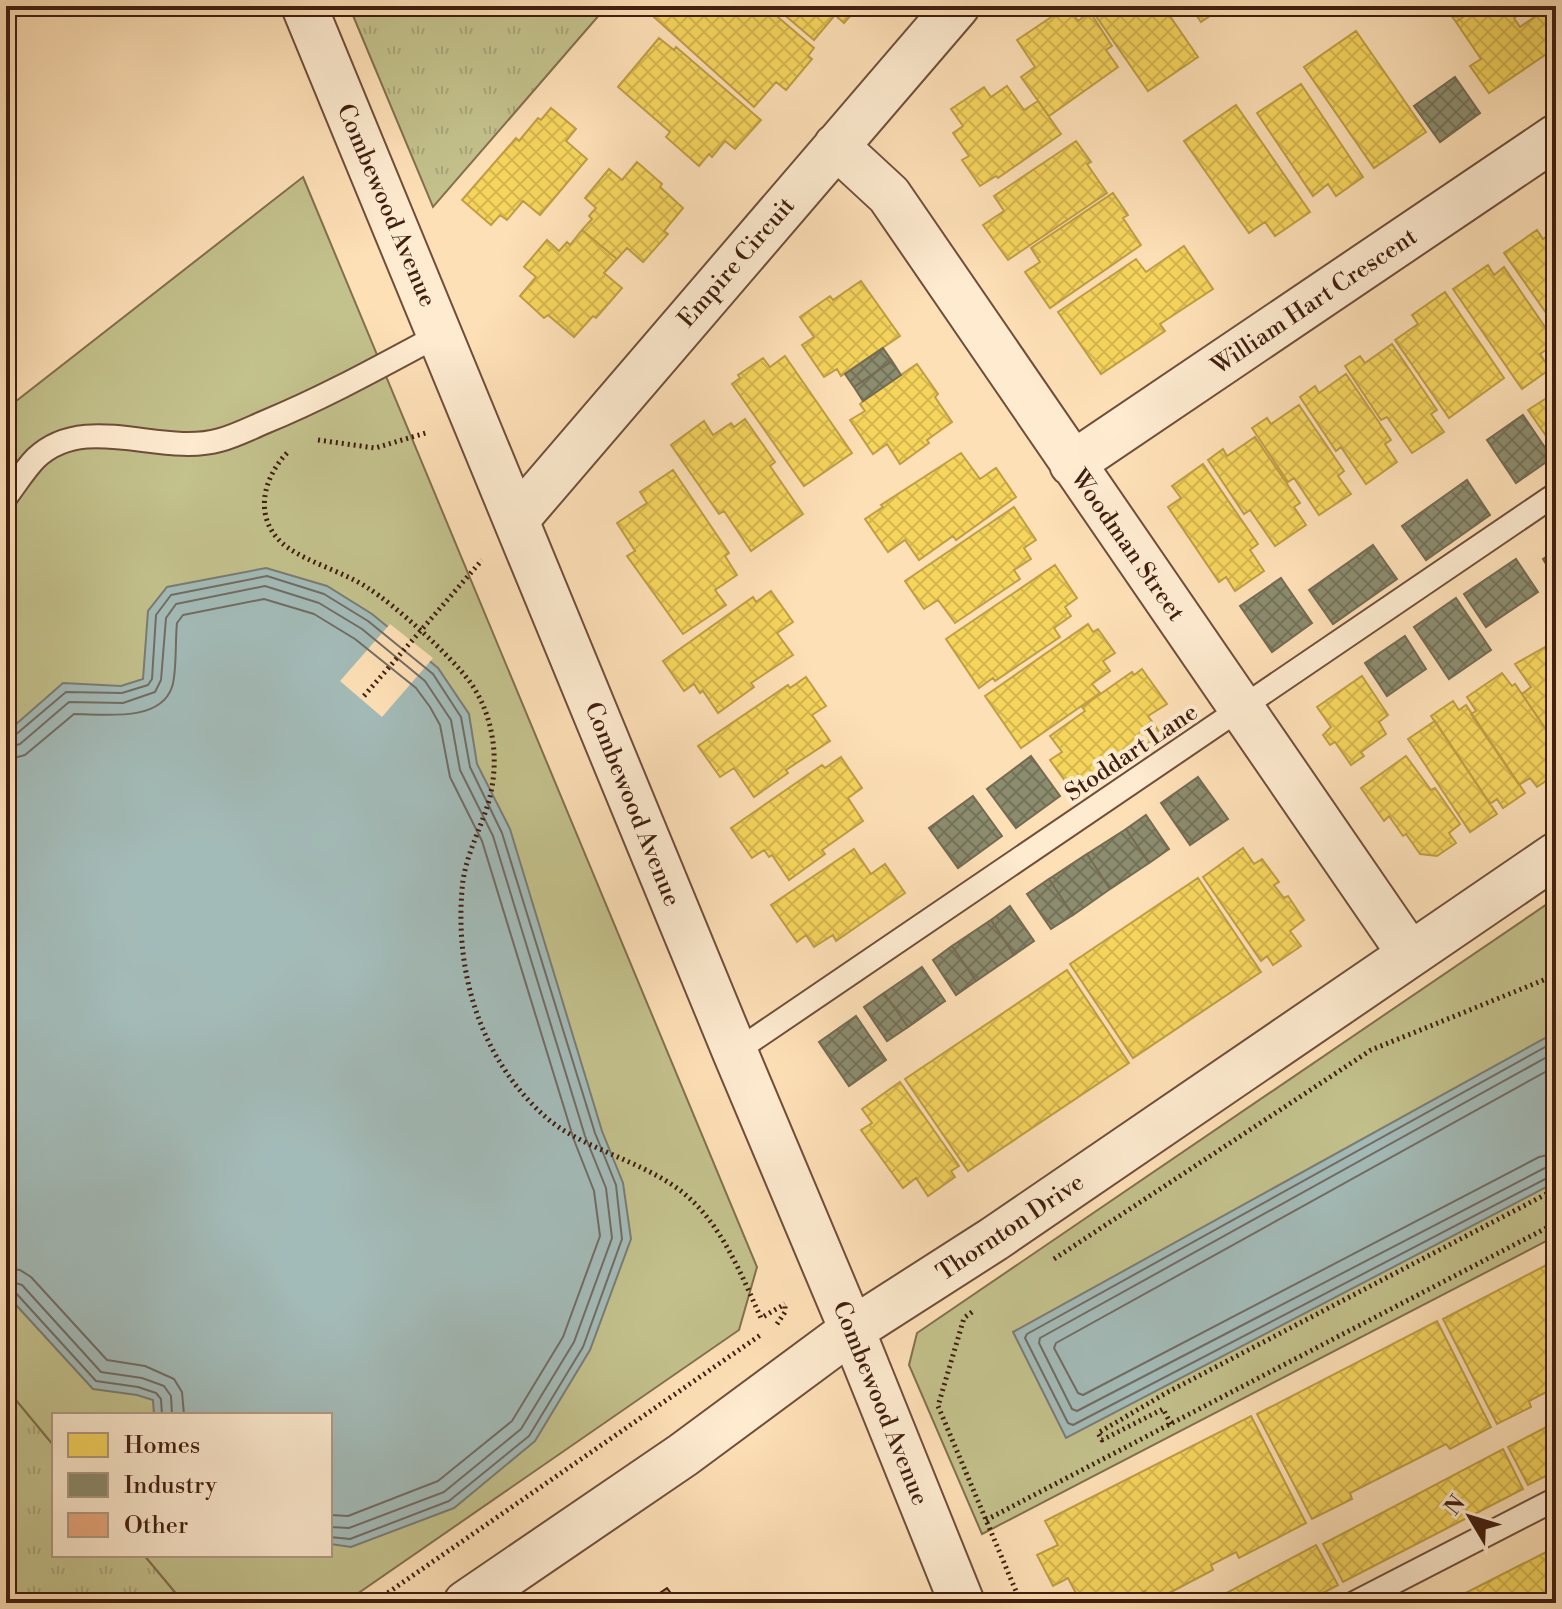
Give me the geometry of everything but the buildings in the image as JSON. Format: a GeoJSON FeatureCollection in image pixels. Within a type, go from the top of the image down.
{"type":"FeatureCollection","features":[{"type":"Feature","properties":{"kind":"street","name":"Combewood Avenue"},"geometry":{"type":"LineString","coordinates":[[304,6],[962,1603]]}},
{"type":"Feature","properties":{"kind":"street","name":"Empire Circuit"},"geometry":{"type":"LineString","coordinates":[[516,520],[957,6]]}},
{"type":"Feature","properties":{"kind":"street","name":"William Hart Crescent"},"geometry":{"type":"LineString","coordinates":[[1072,464],[1556,137]]}},
{"type":"Feature","properties":{"kind":"street","name":"Woodman Street"},"geometry":{"type":"LineString","coordinates":[[836,146],[889,195],[1410,954]]}},
{"type":"Feature","properties":{"kind":"street","name":"Thornton Drive"},"geometry":{"type":"LineString","coordinates":[[466,1603],[683,1455],[852,1330],[994,1239],[1556,855]]}},
{"type":"Feature","properties":{"kind":"lane"},"geometry":{"type":"LineString","coordinates":[[6,497],[36,458],[60,442],[82,437],[179,444],[220,440],[356,381],[441,334]]}},
{"type":"Feature","properties":{"kind":"lane","name":"Stoddart Lane"},"geometry":{"type":"LineString","coordinates":[[735,1052],[1556,494]]}},
{"type":"Feature","properties":{"kind":"lane"},"geometry":{"type":"LineString","coordinates":[[1354,1603],[1556,1499]]}},
{"type":"Feature","properties":{"kind":"path"},"geometry":{"type":"LineString","coordinates":[[311,442],[321,439],[375,448],[424,434],[474,414]]}},
{"type":"Feature","properties":{"kind":"path"},"geometry":{"type":"LineString","coordinates":[[287,452],[276,464],[263,500],[273,533],[288,548],[371,589],[471,683],[487,716],[496,767],[462,889],[463,946],[468,987],[482,1027],[502,1066],[530,1101],[560,1129],[672,1184],[690,1199],[730,1252],[761,1318],[785,1304],[780,1322],[773,1327]]}},
{"type":"Feature","properties":{"kind":"path"},"geometry":{"type":"LineString","coordinates":[[364,696],[516,520]]}},
{"type":"Feature","properties":{"kind":"path"},"geometry":{"type":"LineString","coordinates":[[1043,1266],[1371,1050],[1556,975]]}},
{"type":"Feature","properties":{"kind":"path"},"geometry":{"type":"LineString","coordinates":[[1171,1424],[1163,1409],[1102,1440],[1098,1433],[1166,1393],[1556,1189]]}},
{"type":"Feature","properties":{"kind":"path"},"geometry":{"type":"LineString","coordinates":[[937,1546],[1556,1223]]}},
{"type":"Feature","properties":{"kind":"path"},"geometry":{"type":"LineString","coordinates":[[977,1309],[964,1318],[938,1406],[1021,1603]]}},
{"type":"Feature","properties":{"kind":"path"},"geometry":{"type":"LineString","coordinates":[[373,1603],[766,1331]]}},
{"type":"Feature","properties":{"kind":"green space"},"geometry":{"type":"Polygon","coordinates":[[[349,6],[607,6],[433,207],[349,6]]]}},
{"type":"Feature","properties":{"kind":"green space"},"geometry":{"type":"Polygon","coordinates":[[[303,177],[757,1267],[739,1330],[344,1603],[184,1603],[146,1557],[332,1557],[332,1413],[52,1413],[52,1444],[6,1388],[6,409],[303,177]]]}},
{"type":"Feature","properties":{"kind":"green space"},"geometry":{"type":"Polygon","coordinates":[[[1556,898],[1556,1236],[982,1534],[909,1365],[917,1333],[1556,898]]]}},
{"type":"Feature","properties":{"kind":"green space"},"geometry":{"type":"Polygon","coordinates":[[[6,1388],[52,1444],[52,1557],[146,1557],[184,1603],[6,1603],[6,1388]]]}},
{"type":"Feature","properties":{"kind":"water"},"geometry":{"type":"Polygon","coordinates":[[[266,568],[327,586],[372,614],[438,668],[469,714],[477,764],[510,829],[602,1131],[623,1183],[631,1239],[590,1350],[535,1441],[454,1508],[351,1547],[332,1544],[332,1413],[154,1413],[153,1400],[93,1389],[6,1294],[6,733],[63,683],[121,686],[143,679],[148,611],[167,587],[266,568]]]}},
{"type":"Feature","properties":{"kind":"water"},"geometry":{"type":"Polygon","coordinates":[[[1556,1032],[1556,1182],[1066,1438],[1013,1332],[1556,1032]]]}},
{"type":"Feature","properties":{"kind":"pier"},"geometry":{"type":"Polygon","coordinates":[[[390,624],[433,658],[382,717],[340,681],[390,624]]]}}]}
